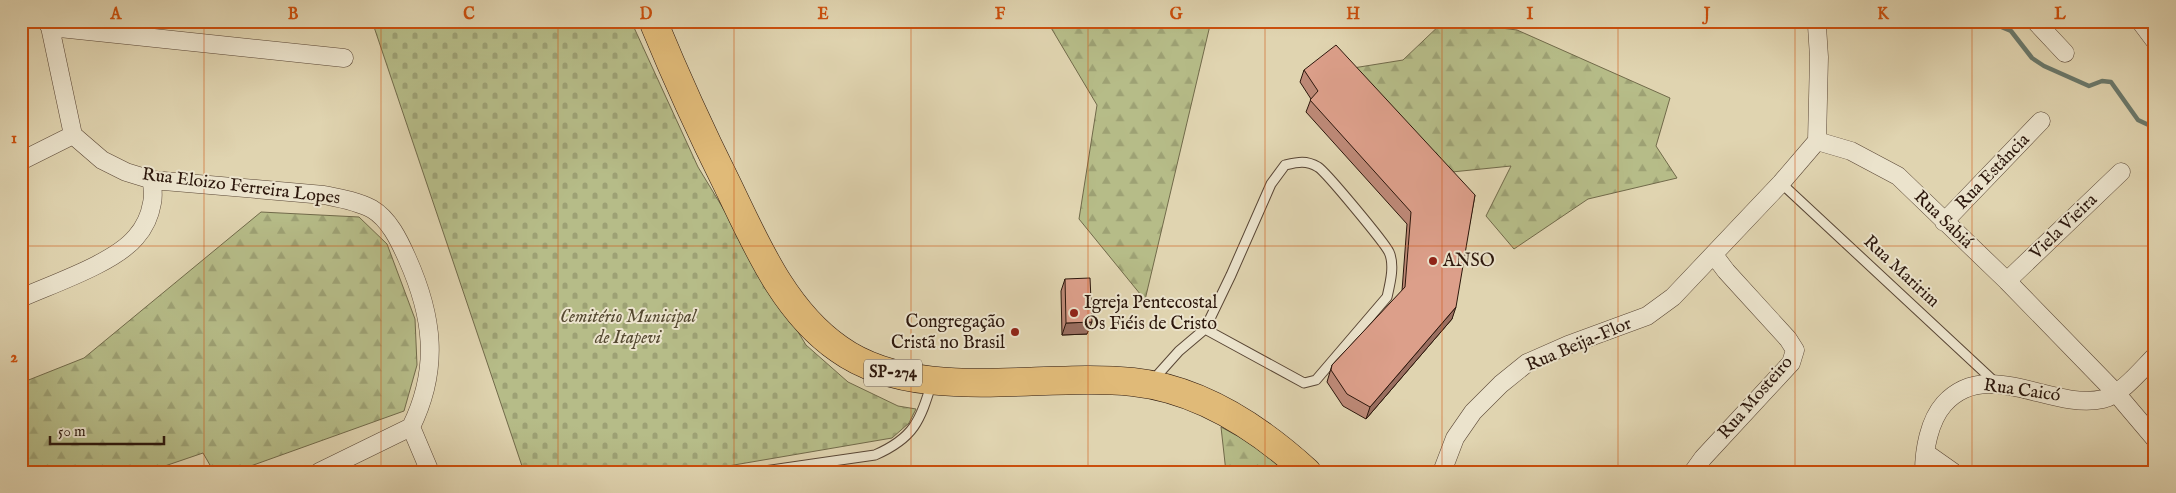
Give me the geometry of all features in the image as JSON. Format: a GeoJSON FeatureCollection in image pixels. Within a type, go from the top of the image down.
{"type":"FeatureCollection","features":[{"type":"Feature","properties":{"kind":"main road","name":"SP-274"},"geometry":{"type":"LineString","coordinates":[[653,21],[686,100],[758,248],[777,281],[799,311],[838,350],[867,365],[899,375],[932,381],[985,383],[1087,379],[1171,389],[1207,402],[1248,426],[1307,472]]}},
{"type":"Feature","properties":{"kind":"street"},"geometry":{"type":"LineString","coordinates":[[2035,21],[2065,53]]}},
{"type":"Feature","properties":{"kind":"street"},"geometry":{"type":"LineString","coordinates":[[2140,21],[2155,42]]}},
{"type":"Feature","properties":{"kind":"street"},"geometry":{"type":"LineString","coordinates":[[21,161],[73,135],[48,24],[344,58]]}},
{"type":"Feature","properties":{"kind":"street"},"geometry":{"type":"LineString","coordinates":[[1714,255],[1817,141],[1819,57],[1817,26]]}},
{"type":"Feature","properties":{"kind":"street","name":"Rua Estância"},"geometry":{"type":"LineString","coordinates":[[1944,222],[2041,121]]}},
{"type":"Feature","properties":{"kind":"street","name":"Rua Eloizo Ferreira Lopes"},"geometry":{"type":"LineString","coordinates":[[73,135],[102,160],[126,172],[152,180],[324,195],[351,201],[372,209],[386,220],[398,239],[412,268],[426,308],[430,336],[429,377],[422,405],[411,427]]}},
{"type":"Feature","properties":{"kind":"street","name":"Rua Sabiá"},"geometry":{"type":"LineString","coordinates":[[1817,141],[1851,151],[1898,176],[2007,281],[2116,394],[2155,439]]}},
{"type":"Feature","properties":{"kind":"street","name":"Viela Vieira"},"geometry":{"type":"LineString","coordinates":[[2007,281],[2121,172]]}},
{"type":"Feature","properties":{"kind":"street"},"geometry":{"type":"LineString","coordinates":[[21,298],[117,253],[136,238],[146,221],[153,202],[152,180]]}},
{"type":"Feature","properties":{"kind":"street","name":"Rua Beija-Flor"},"geometry":{"type":"LineString","coordinates":[[1442,472],[1456,438],[1473,412],[1501,384],[1527,363],[1568,345],[1647,316],[1673,297],[1714,255]]}},
{"type":"Feature","properties":{"kind":"street","name":"Rua Mosteiro"},"geometry":{"type":"LineString","coordinates":[[1693,472],[1703,458],[1791,363],[1795,356],[1794,345],[1726,271],[1714,255]]}},
{"type":"Feature","properties":{"kind":"street"},"geometry":{"type":"LineString","coordinates":[[2116,394],[2155,356]]}},
{"type":"Feature","properties":{"kind":"street","name":"Rua Caicó"},"geometry":{"type":"LineString","coordinates":[[1924,472],[1926,453],[1934,420],[1950,397],[1963,388],[1980,383],[1998,384],[2085,401],[2104,399],[2116,394]]}},
{"type":"Feature","properties":{"kind":"street"},"geometry":{"type":"LineString","coordinates":[[319,472],[411,427],[430,472]]}},
{"type":"Feature","properties":{"kind":"street"},"geometry":{"type":"LineString","coordinates":[[1926,453],[1952,472]]}},
{"type":"Feature","properties":{"kind":"lane"},"geometry":{"type":"LineString","coordinates":[[1149,385],[1179,351],[1205,329],[1271,184],[1285,165],[1304,161],[1320,168],[1372,229],[1389,253],[1391,280],[1387,297],[1316,380],[1304,383],[1205,329]]}},
{"type":"Feature","properties":{"kind":"lane","name":"Rua Maririm"},"geometry":{"type":"LineString","coordinates":[[1781,183],[1998,384]]}},
{"type":"Feature","properties":{"kind":"lane"},"geometry":{"type":"LineString","coordinates":[[757,472],[875,455],[888,449],[902,441],[913,430],[925,407],[932,381]]}},
{"type":"Feature","properties":{"kind":"green space","name":"Cemitério Municipal de Itapevi"},"geometry":{"type":"Polygon","coordinates":[[[372,21],[631,21],[698,167],[806,345],[848,382],[898,406],[916,409],[909,423],[892,438],[693,472],[524,472],[372,21]]]}},
{"type":"Feature","properties":{"kind":"green space"},"geometry":{"type":"Polygon","coordinates":[[[1047,21],[1211,21],[1145,300],[1079,219],[1097,105],[1047,21]]]}},
{"type":"Feature","properties":{"kind":"green space"},"geometry":{"type":"Polygon","coordinates":[[[1444,21],[1517,30],[1670,98],[1656,146],[1677,178],[1588,199],[1514,249],[1486,216],[1511,166],[1442,173],[1347,69],[1403,60],[1444,21]]]}},
{"type":"Feature","properties":{"kind":"green space"},"geometry":{"type":"Polygon","coordinates":[[[261,212],[359,217],[387,244],[415,319],[417,365],[404,411],[234,472],[214,472],[203,453],[156,469],[156,472],[21,472],[21,383],[84,358],[261,212]]]}},
{"type":"Feature","properties":{"kind":"green space"},"geometry":{"type":"Polygon","coordinates":[[[1221,427],[1254,445],[1287,472],[1226,472],[1221,427]]]}},
{"type":"Feature","properties":{"kind":"building","name":"ANSO"},"geometry":{"type":"Polygon","coordinates":[[[1336,45],[1475,195],[1456,307],[1370,407],[1347,394],[1331,370],[1332,365],[1405,287],[1411,212],[1310,100],[1318,91],[1304,70],[1336,45]]]}},
{"type":"Feature","properties":{"kind":"building"},"geometry":{"type":"Polygon","coordinates":[[[1090,278],[1092,322],[1066,323],[1065,279],[1090,278]]]}},
{"type":"Feature","properties":{"kind":"waterway"},"geometry":{"type":"LineString","coordinates":[[1987,21],[2011,31],[2032,58],[2044,66],[2089,86],[2102,81],[2111,82],[2138,120],[2155,128]]}},
{"type":"Feature","properties":{"kind":"place","name":"ANSO"},"geometry":{"type":"Point","coordinates":[1433,261]}},
{"type":"Feature","properties":{"kind":"place","name":"Igreja Pentecostal Os Fiéis de Cristo"},"geometry":{"type":"Point","coordinates":[1074,313]}},
{"type":"Feature","properties":{"kind":"place","name":"Congregação Cristã no Brasil"},"geometry":{"type":"Point","coordinates":[1015,332]}}]}
